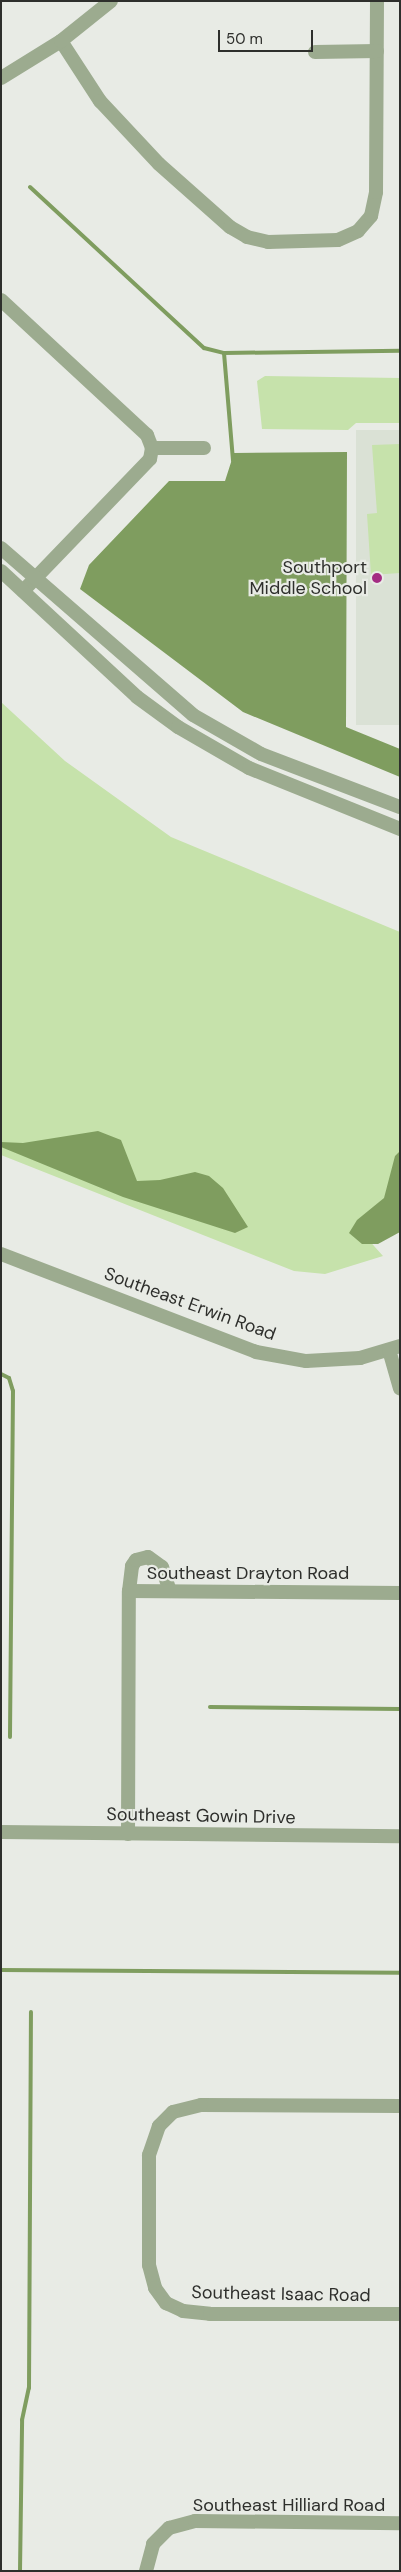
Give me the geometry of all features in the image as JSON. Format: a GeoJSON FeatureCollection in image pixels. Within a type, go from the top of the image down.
{"type":"FeatureCollection","features":[{"type":"Feature","properties":{"kind":"street"},"geometry":{"type":"LineString","coordinates":[[1,78],[61,41],[111,1]]}},
{"type":"Feature","properties":{"kind":"street"},"geometry":{"type":"LineString","coordinates":[[61,41],[100,101],[159,164],[230,227],[248,237],[268,242],[338,240],[358,232],[370,216],[376,192],[377,1]]}},
{"type":"Feature","properties":{"kind":"street"},"geometry":{"type":"LineString","coordinates":[[315,52],[377,51]]}},
{"type":"Feature","properties":{"kind":"street"},"geometry":{"type":"LineString","coordinates":[[1,300],[147,435],[152,448],[150,459],[23,591]]}},
{"type":"Feature","properties":{"kind":"street"},"geometry":{"type":"LineString","coordinates":[[152,448],[204,448]]}},
{"type":"Feature","properties":{"kind":"street"},"geometry":{"type":"LineString","coordinates":[[1,548],[147,678],[216,729],[261,754],[400,807]]}},
{"type":"Feature","properties":{"kind":"street"},"geometry":{"type":"LineString","coordinates":[[1,571],[137,697],[206,745],[317,798],[400,829]]}},
{"type":"Feature","properties":{"kind":"street"},"geometry":{"type":"LineString","coordinates":[[206,745],[216,729]]}},
{"type":"Feature","properties":{"kind":"street","name":"Southeast Erwin Road"},"geometry":{"type":"LineString","coordinates":[[1,1254],[256,1352],[306,1361],[360,1358],[394,1348]]}},
{"type":"Feature","properties":{"kind":"street"},"geometry":{"type":"LineString","coordinates":[[394,1348],[400,1388]]}},
{"type":"Feature","properties":{"kind":"street"},"geometry":{"type":"LineString","coordinates":[[129,1591],[132,1566],[136,1560],[148,1557],[162,1567],[170,1591]]}},
{"type":"Feature","properties":{"kind":"street","name":"Southeast Drayton Road"},"geometry":{"type":"LineString","coordinates":[[128,1834],[129,1591],[400,1593]]}},
{"type":"Feature","properties":{"kind":"street","name":"Southeast Gowin Drive"},"geometry":{"type":"LineString","coordinates":[[1,1832],[400,1836]]}},
{"type":"Feature","properties":{"kind":"street","name":"Southeast Isaac Road"},"geometry":{"type":"LineString","coordinates":[[400,2106],[201,2104],[173,2112],[159,2126],[149,2155],[149,2265],[155,2288],[166,2303],[183,2311],[210,2314],[400,2314]]}},
{"type":"Feature","properties":{"kind":"street","name":"Southeast Hilliard Road"},"geometry":{"type":"LineString","coordinates":[[146,2571],[153,2544],[168,2528],[194,2521],[400,2523]]}},
{"type":"Feature","properties":{"kind":"shaded area"},"geometry":{"type":"Polygon","coordinates":[[[265,376],[400,378],[400,423],[356,423],[348,430],[262,429],[257,381],[265,376]]]}},
{"type":"Feature","properties":{"kind":"shaded area","name":"Southport Middle School"},"geometry":{"type":"Polygon","coordinates":[[[356,430],[400,430],[400,725],[356,725],[356,430]]]}},
{"type":"Feature","properties":{"kind":"shaded area"},"geometry":{"type":"Polygon","coordinates":[[[400,444],[400,573],[371,575],[367,514],[377,513],[372,445],[400,444]]]}},
{"type":"Feature","properties":{"kind":"shaded area"},"geometry":{"type":"Polygon","coordinates":[[[347,452],[346,727],[400,749],[400,777],[243,712],[80,589],[89,565],[169,481],[225,481],[234,453],[347,452]]]}},
{"type":"Feature","properties":{"kind":"shaded area"},"geometry":{"type":"Polygon","coordinates":[[[1,702],[65,761],[171,837],[400,932],[400,1206],[366,1237],[383,1256],[325,1274],[294,1271],[1,1155],[1,702]]]}},
{"type":"Feature","properties":{"kind":"shaded area"},"geometry":{"type":"Polygon","coordinates":[[[98,1131],[121,1140],[137,1181],[160,1180],[195,1172],[209,1176],[223,1188],[248,1227],[235,1233],[123,1197],[1,1147],[1,1142],[23,1143],[98,1131]]]}},
{"type":"Feature","properties":{"kind":"shaded area"},"geometry":{"type":"Polygon","coordinates":[[[400,1151],[400,1232],[378,1244],[362,1244],[349,1233],[357,1220],[384,1198],[395,1156],[400,1151]]]}},
{"type":"Feature","properties":{"kind":"waterway"},"geometry":{"type":"LineString","coordinates":[[30,187],[204,348],[224,353],[400,351]]}},
{"type":"Feature","properties":{"kind":"waterway"},"geometry":{"type":"LineString","coordinates":[[224,353],[233,461]]}},
{"type":"Feature","properties":{"kind":"waterway"},"geometry":{"type":"LineString","coordinates":[[1,1374],[9,1378],[13,1391],[10,1737]]}},
{"type":"Feature","properties":{"kind":"waterway"},"geometry":{"type":"LineString","coordinates":[[210,1707],[400,1709]]}},
{"type":"Feature","properties":{"kind":"waterway"},"geometry":{"type":"LineString","coordinates":[[1,1970],[400,1973]]}},
{"type":"Feature","properties":{"kind":"waterway"},"geometry":{"type":"LineString","coordinates":[[20,2571],[22,2420],[29,2388],[31,2012]]}},
{"type":"Feature","properties":{"kind":"place","name":"Southport Middle School"},"geometry":{"type":"Point","coordinates":[377,578]}}]}
